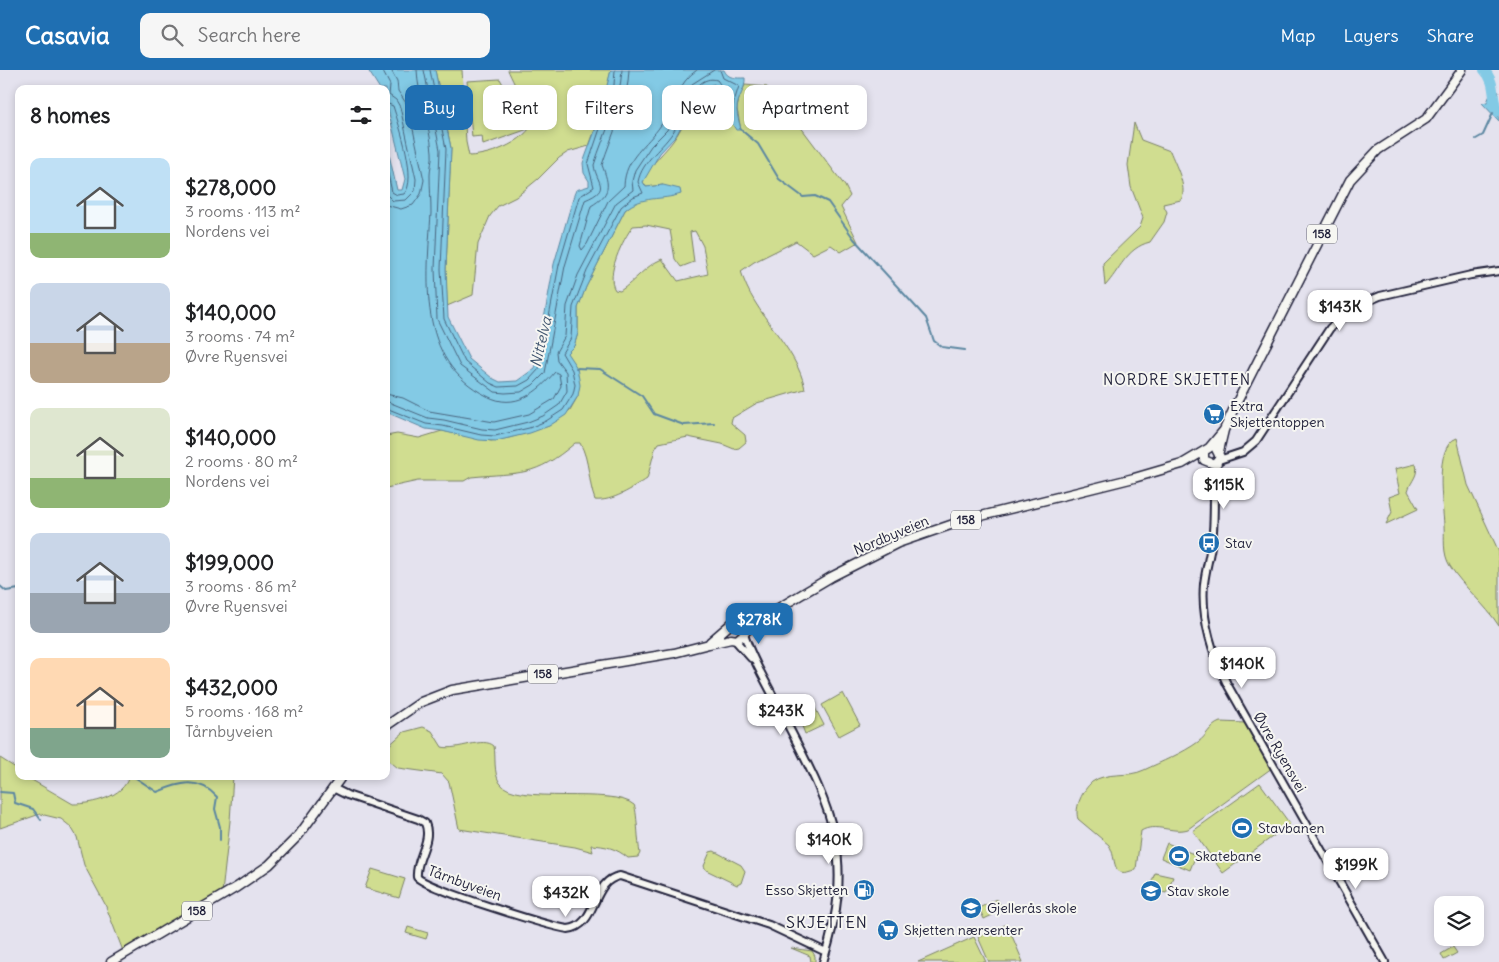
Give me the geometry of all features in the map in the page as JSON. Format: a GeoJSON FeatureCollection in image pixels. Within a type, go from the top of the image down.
{"type":"FeatureCollection","features":[{"type":"Feature","properties":{"kind":"main road","name":"158"},"geometry":{"type":"LineString","coordinates":[[1207,449],[1224,430],[1350,180],[1378,150],[1426,119],[1462,70]]}},
{"type":"Feature","properties":{"kind":"main road","name":"158"},"geometry":{"type":"LineString","coordinates":[[1208,463],[1219,456],[1224,430]]}},
{"type":"Feature","properties":{"kind":"main road"},"geometry":{"type":"LineString","coordinates":[[1208,463],[1203,456],[1207,449],[1219,456]]}},
{"type":"Feature","properties":{"kind":"main road","name":"Nordbyveien"},"geometry":{"type":"LineString","coordinates":[[1182,464],[1207,449]]}},
{"type":"Feature","properties":{"kind":"main road","name":"Nordbyveien"},"geometry":{"type":"LineString","coordinates":[[390,723],[421,702],[452,690],[674,653],[709,644],[740,640],[745,633],[765,616],[855,563],[923,533],[991,513],[1134,478],[1182,464],[1208,463]]}},
{"type":"Feature","properties":{"kind":"main road","name":"Nordbyveien"},"geometry":{"type":"LineString","coordinates":[[709,644],[732,623],[740,623],[765,616]]}},
{"type":"Feature","properties":{"kind":"main road"},"geometry":{"type":"LineString","coordinates":[[740,623],[745,633]]}},
{"type":"Feature","properties":{"kind":"main road"},"geometry":{"type":"LineString","coordinates":[[727,629],[727,634],[733,640]]}},
{"type":"Feature","properties":{"kind":"main road","name":"158"},"geometry":{"type":"LineString","coordinates":[[111,962],[237,887],[269,865],[295,840],[339,780]]}},
{"type":"Feature","properties":{"kind":"street"},"geometry":{"type":"LineString","coordinates":[[1219,456],[1235,456],[1246,451],[1256,441],[1330,328],[1350,309],[1380,296],[1455,278],[1499,271]]}},
{"type":"Feature","properties":{"kind":"street","name":"Øvre Ryensvei"},"geometry":{"type":"LineString","coordinates":[[1219,456],[1213,480],[1213,533],[1203,597],[1206,626],[1213,651],[1232,692],[1385,962]]}},
{"type":"Feature","properties":{"kind":"street","name":"Øvre Ryensvei"},"geometry":{"type":"LineString","coordinates":[[1208,463],[1213,480]]}},
{"type":"Feature","properties":{"kind":"street"},"geometry":{"type":"LineString","coordinates":[[745,633],[754,662],[771,692],[830,814],[839,860],[838,910],[823,962]]}},
{"type":"Feature","properties":{"kind":"street"},"geometry":{"type":"LineString","coordinates":[[733,640],[754,662]]}},
{"type":"Feature","properties":{"kind":"street","name":"Tårnbyveien"},"geometry":{"type":"LineString","coordinates":[[333,788],[347,795],[422,821],[428,834],[417,868],[417,877],[423,883],[444,890],[568,930],[580,926],[584,922],[602,888],[608,881],[620,876],[769,925],[826,952]]}},
{"type":"Feature","properties":{"kind":"green space"},"geometry":{"type":"Polygon","coordinates":[[[435,70],[462,70],[463,85],[438,85],[435,70]]]}},
{"type":"Feature","properties":{"kind":"green space"},"geometry":{"type":"Polygon","coordinates":[[[508,70],[611,70],[608,85],[567,85],[567,130],[595,130],[589,146],[568,152],[516,197],[498,206],[490,216],[478,244],[473,295],[447,306],[446,269],[451,148],[447,130],[465,130],[469,156],[489,153],[509,145],[528,130],[557,130],[557,85],[515,85],[508,70]]]}},
{"type":"Feature","properties":{"kind":"green space"},"geometry":{"type":"Polygon","coordinates":[[[500,79],[503,85],[483,85],[483,130],[525,130],[483,145],[482,136],[472,137],[473,85],[467,85],[467,81],[500,79]]]}},
{"type":"Feature","properties":{"kind":"green space"},"geometry":{"type":"Polygon","coordinates":[[[744,87],[744,130],[803,130],[845,186],[850,196],[841,207],[858,242],[841,252],[831,245],[813,254],[796,241],[754,262],[741,271],[755,302],[793,359],[805,389],[757,403],[732,418],[731,423],[745,435],[746,442],[739,448],[734,449],[722,444],[688,437],[659,443],[655,449],[647,479],[622,494],[608,499],[595,500],[586,457],[580,443],[575,443],[537,468],[526,471],[471,477],[464,481],[418,481],[390,487],[390,435],[397,434],[419,438],[442,431],[491,441],[509,438],[549,426],[570,410],[578,396],[566,353],[574,346],[578,333],[578,308],[586,287],[625,210],[635,202],[647,199],[663,185],[646,187],[643,182],[654,163],[680,130],[734,130],[734,125],[741,130],[737,109],[744,87]],[[646,225],[633,226],[616,257],[612,283],[615,290],[620,291],[650,266],[662,259],[678,281],[708,274],[703,246],[695,231],[690,232],[694,262],[681,267],[675,259],[670,230],[646,225]]]}},
{"type":"Feature","properties":{"kind":"green space"},"geometry":{"type":"Polygon","coordinates":[[[1134,123],[1141,140],[1170,151],[1182,182],[1183,195],[1181,200],[1163,204],[1167,212],[1164,222],[1150,242],[1129,254],[1105,286],[1103,263],[1140,227],[1143,218],[1131,187],[1128,165],[1134,123]]]}},
{"type":"Feature","properties":{"kind":"green space"},"geometry":{"type":"Polygon","coordinates":[[[1457,438],[1468,485],[1499,552],[1499,626],[1447,561],[1444,546],[1441,491],[1442,464],[1450,443],[1457,438]]]}},
{"type":"Feature","properties":{"kind":"green space"},"geometry":{"type":"Polygon","coordinates":[[[1416,464],[1416,475],[1408,491],[1418,509],[1386,524],[1392,512],[1389,497],[1400,493],[1395,469],[1416,464]]]}},
{"type":"Feature","properties":{"kind":"green space"},"geometry":{"type":"Polygon","coordinates":[[[843,693],[860,725],[839,736],[822,705],[843,693]]]}},
{"type":"Feature","properties":{"kind":"green space"},"geometry":{"type":"Polygon","coordinates":[[[813,704],[824,725],[805,734],[797,713],[813,704]]]}},
{"type":"Feature","properties":{"kind":"green space"},"geometry":{"type":"Polygon","coordinates":[[[1220,722],[1246,723],[1276,765],[1188,829],[1152,828],[1141,831],[1136,869],[1127,872],[1118,870],[1109,845],[1078,819],[1078,804],[1085,789],[1098,779],[1111,775],[1138,772],[1172,757],[1198,742],[1213,726],[1220,722]]]}},
{"type":"Feature","properties":{"kind":"green space"},"geometry":{"type":"Polygon","coordinates":[[[423,727],[432,731],[442,747],[448,748],[483,742],[489,743],[494,746],[498,779],[509,790],[543,795],[606,797],[623,800],[634,805],[640,853],[638,857],[628,858],[611,848],[601,846],[591,845],[593,852],[575,847],[459,829],[449,782],[442,774],[398,768],[390,761],[390,744],[404,732],[423,727]]]}},
{"type":"Feature","properties":{"kind":"green space"},"geometry":{"type":"Polygon","coordinates":[[[0,758],[15,767],[15,780],[32,780],[73,804],[89,803],[106,798],[121,789],[127,780],[233,780],[222,893],[123,951],[105,904],[84,865],[77,837],[71,827],[61,819],[40,814],[0,828],[0,758]]]}},
{"type":"Feature","properties":{"kind":"green space","name":"Stavbanen"},"geometry":{"type":"Polygon","coordinates":[[[1260,783],[1290,824],[1223,873],[1193,831],[1260,783]]]}},
{"type":"Feature","properties":{"kind":"green space","name":"Skatebane"},"geometry":{"type":"Polygon","coordinates":[[[1167,843],[1196,855],[1190,870],[1161,858],[1167,843]]]}},
{"type":"Feature","properties":{"kind":"green space"},"geometry":{"type":"Polygon","coordinates":[[[714,851],[741,865],[745,871],[741,883],[737,885],[706,870],[704,866],[710,852],[714,851]]]}},
{"type":"Feature","properties":{"kind":"green space"},"geometry":{"type":"Polygon","coordinates":[[[372,869],[405,879],[399,898],[365,888],[372,869]]]}},
{"type":"Feature","properties":{"kind":"green space"},"geometry":{"type":"Polygon","coordinates":[[[1155,873],[1173,877],[1166,893],[1149,889],[1155,873]]]}},
{"type":"Feature","properties":{"kind":"green space"},"geometry":{"type":"Polygon","coordinates":[[[997,899],[1003,910],[984,919],[979,908],[997,899]]]}},
{"type":"Feature","properties":{"kind":"green space"},"geometry":{"type":"Polygon","coordinates":[[[1007,924],[1023,962],[989,962],[978,937],[1007,924]]]}},
{"type":"Feature","properties":{"kind":"green space"},"geometry":{"type":"Polygon","coordinates":[[[408,927],[428,933],[426,939],[406,933],[408,927]]]}},
{"type":"Feature","properties":{"kind":"green space"},"geometry":{"type":"Polygon","coordinates":[[[974,937],[986,962],[918,962],[974,937]]]}},
{"type":"Feature","properties":{"kind":"green space"},"geometry":{"type":"Polygon","coordinates":[[[1453,947],[1457,953],[1444,960],[1441,954],[1453,947]]]}},
{"type":"Feature","properties":{"kind":"green space"},"geometry":{"type":"Polygon","coordinates":[[[791,948],[812,951],[815,956],[815,962],[811,962],[810,956],[791,948]]]}},
{"type":"Feature","properties":{"kind":"water","name":"Nittelva"},"geometry":{"type":"Polygon","coordinates":[[[368,70],[435,70],[438,85],[405,85],[405,130],[447,130],[451,148],[446,269],[448,317],[469,359],[492,378],[500,382],[517,381],[535,368],[554,264],[574,195],[576,190],[589,186],[589,181],[584,173],[583,163],[595,130],[652,130],[652,85],[607,85],[611,70],[724,70],[735,78],[745,78],[737,110],[741,130],[736,130],[734,127],[734,85],[662,85],[662,130],[679,130],[660,153],[643,182],[646,187],[663,185],[680,189],[681,194],[638,202],[625,210],[586,287],[578,308],[578,333],[574,346],[567,353],[577,368],[580,385],[578,396],[566,415],[549,426],[530,433],[496,441],[479,440],[426,429],[390,414],[390,159],[397,190],[402,190],[405,179],[390,117],[390,85],[377,85],[368,70]]]}},
{"type":"Feature","properties":{"kind":"water"},"geometry":{"type":"Polygon","coordinates":[[[1492,90],[1499,92],[1496,99],[1499,103],[1499,121],[1482,103],[1487,102],[1492,90]]]}},
{"type":"Feature","properties":{"kind":"waterway"},"geometry":{"type":"LineString","coordinates":[[1484,70],[1493,86],[1496,107],[1499,111]]}},
{"type":"Feature","properties":{"kind":"waterway"},"geometry":{"type":"LineString","coordinates":[[1476,139],[1483,135],[1493,113]]}},
{"type":"Feature","properties":{"kind":"waterway"},"geometry":{"type":"LineString","coordinates":[[740,129],[758,144],[779,179],[803,197],[815,196],[828,202],[854,239],[926,318],[934,341],[942,347],[965,350]]}},
{"type":"Feature","properties":{"kind":"waterway"},"geometry":{"type":"LineString","coordinates":[[576,368],[600,369],[642,396],[654,414],[684,425],[714,423]]}},
{"type":"Feature","properties":{"kind":"waterway"},"geometry":{"type":"LineString","coordinates":[[0,586],[6,591],[15,590]]}},
{"type":"Feature","properties":{"kind":"waterway"},"geometry":{"type":"LineString","coordinates":[[139,780],[157,792],[188,783],[203,786],[210,790],[217,797],[215,809],[220,827],[220,840]]}},
{"type":"Feature","properties":{"kind":"waterway"},"geometry":{"type":"LineString","coordinates":[[0,792],[13,793],[15,803],[33,809],[41,820]]}},
{"type":"Feature","properties":{"kind":"place","name":"Extra Skjettentoppen"},"geometry":{"type":"Point","coordinates":[1214,414]}},
{"type":"Feature","properties":{"kind":"place","name":"Stav"},"geometry":{"type":"Point","coordinates":[1209,543]}},
{"type":"Feature","properties":{"kind":"place","name":"Stavbanen"},"geometry":{"type":"Point","coordinates":[1242,828]}},
{"type":"Feature","properties":{"kind":"place","name":"Skatebane"},"geometry":{"type":"Point","coordinates":[1179,856]}},
{"type":"Feature","properties":{"kind":"place","name":"Esso Skjetten"},"geometry":{"type":"Point","coordinates":[864,890]}},
{"type":"Feature","properties":{"kind":"place","name":"Stav skole"},"geometry":{"type":"Point","coordinates":[1151,891]}},
{"type":"Feature","properties":{"kind":"place","name":"Gjellerås skole"},"geometry":{"type":"Point","coordinates":[971,908]}},
{"type":"Feature","properties":{"kind":"place","name":"Skjetten nærsenter"},"geometry":{"type":"Point","coordinates":[888,930]}},
{"type":"Feature","properties":{"kind":"district","name":"NORDRE SKJETTEN"},"geometry":{"type":"Point","coordinates":[1177,380]}},
{"type":"Feature","properties":{"kind":"district","name":"SKJETTEN"},"geometry":{"type":"Point","coordinates":[827,922]}}]}
